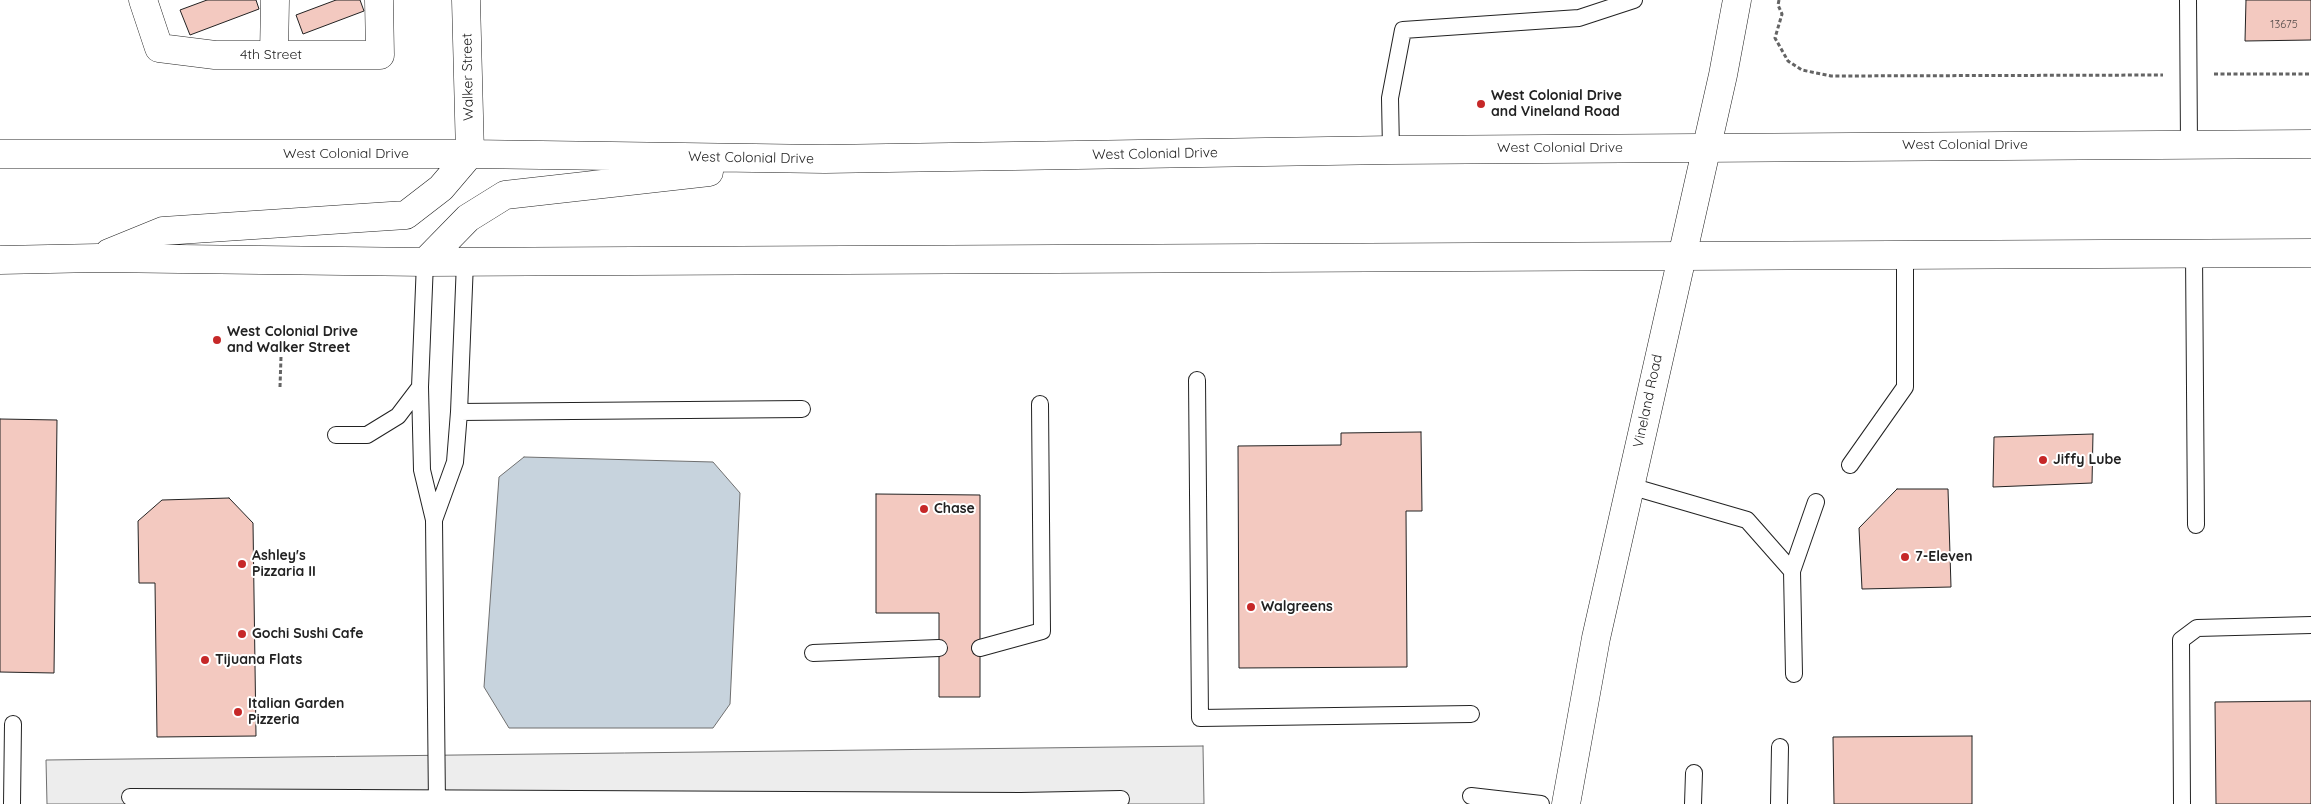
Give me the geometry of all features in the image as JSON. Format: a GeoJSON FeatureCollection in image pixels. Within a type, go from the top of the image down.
{"type":"FeatureCollection","features":[{"type":"Feature","properties":{"kind":"main road","name":"4th Street"},"geometry":{"type":"LineString","coordinates":[[143,0],[159,48],[216,55],[380,55],[379,0]]}},
{"type":"Feature","properties":{"kind":"main road"},"geometry":{"type":"LineString","coordinates":[[274,55],[275,0]]}},
{"type":"Feature","properties":{"kind":"main road","name":"Walker Street"},"geometry":{"type":"LineString","coordinates":[[466,0],[470,154]]}},
{"type":"Feature","properties":{"kind":"main road","name":"Vineland Road"},"geometry":{"type":"LineString","coordinates":[[1566,804],[1596,638],[1737,0]]}},
{"type":"Feature","properties":{"kind":"main road","name":"West Colonial Drive"},"geometry":{"type":"LineString","coordinates":[[0,154],[470,154],[825,159],[1391,150],[2311,144]]}},
{"type":"Feature","properties":{"kind":"main road"},"geometry":{"type":"LineString","coordinates":[[98,258],[163,231],[406,215],[441,188],[470,154]]}},
{"type":"Feature","properties":{"kind":"main road"},"geometry":{"type":"LineString","coordinates":[[425,262],[468,218],[505,195],[825,159]]}},
{"type":"Feature","properties":{"kind":"main road"},"geometry":{"type":"LineString","coordinates":[[0,260],[98,258],[465,262],[2311,253]]}},
{"type":"Feature","properties":{"kind":"lane"},"geometry":{"type":"LineString","coordinates":[[1391,150],[1390,98],[1403,30],[1579,18],[1634,0]]}},
{"type":"Feature","properties":{"kind":"lane"},"geometry":{"type":"LineString","coordinates":[[2188,0],[2189,144]]}},
{"type":"Feature","properties":{"kind":"lane"},"geometry":{"type":"LineString","coordinates":[[2194,254],[2196,525]]}},
{"type":"Feature","properties":{"kind":"lane"},"geometry":{"type":"LineString","coordinates":[[1850,465],[1905,387],[1905,255]]}},
{"type":"Feature","properties":{"kind":"lane"},"geometry":{"type":"LineString","coordinates":[[425,262],[420,386],[422,470],[434,520],[437,801]]}},
{"type":"Feature","properties":{"kind":"lane"},"geometry":{"type":"LineString","coordinates":[[434,520],[455,462],[465,262]]}},
{"type":"Feature","properties":{"kind":"lane"},"geometry":{"type":"LineString","coordinates":[[1197,380],[1200,718],[1471,714]]}},
{"type":"Feature","properties":{"kind":"lane"},"geometry":{"type":"LineString","coordinates":[[336,435],[367,435],[398,416],[420,386]]}},
{"type":"Feature","properties":{"kind":"lane"},"geometry":{"type":"LineString","coordinates":[[980,648],[1042,631],[1040,404]]}},
{"type":"Feature","properties":{"kind":"lane"},"geometry":{"type":"LineString","coordinates":[[459,412],[802,409]]}},
{"type":"Feature","properties":{"kind":"lane"},"geometry":{"type":"LineString","coordinates":[[1630,486],[1747,520],[1792,571]]}},
{"type":"Feature","properties":{"kind":"lane"},"geometry":{"type":"LineString","coordinates":[[1794,674],[1792,571],[1816,502]]}},
{"type":"Feature","properties":{"kind":"lane"},"geometry":{"type":"LineString","coordinates":[[2182,804],[2181,640],[2197,628],[2311,625]]}},
{"type":"Feature","properties":{"kind":"lane"},"geometry":{"type":"LineString","coordinates":[[813,653],[940,648]]}},
{"type":"Feature","properties":{"kind":"lane"},"geometry":{"type":"LineString","coordinates":[[12,804],[13,724]]}},
{"type":"Feature","properties":{"kind":"lane"},"geometry":{"type":"LineString","coordinates":[[1779,804],[1780,747]]}},
{"type":"Feature","properties":{"kind":"lane"},"geometry":{"type":"LineString","coordinates":[[1693,804],[1694,773]]}},
{"type":"Feature","properties":{"kind":"lane"},"geometry":{"type":"LineString","coordinates":[[1471,796],[1541,804]]}},
{"type":"Feature","properties":{"kind":"lane"},"geometry":{"type":"LineString","coordinates":[[130,797],[437,801],[1021,801],[1121,799]]}},
{"type":"Feature","properties":{"kind":"path"},"geometry":{"type":"LineString","coordinates":[[1779,0],[1778,5],[1782,14],[1775,38],[1788,61],[1802,70],[1831,76],[2311,74]]}},
{"type":"Feature","properties":{"kind":"path"},"geometry":{"type":"LineString","coordinates":[[280,386],[281,357]]}},
{"type":"Feature","properties":{"kind":"shaded area"},"geometry":{"type":"Polygon","coordinates":[[[524,457],[713,462],[740,493],[730,704],[713,728],[509,728],[484,687],[499,477],[524,457]]]}},
{"type":"Feature","properties":{"kind":"shaded area"},"geometry":{"type":"Polygon","coordinates":[[[1203,746],[1204,804],[47,804],[46,760],[1203,746]]]}},
{"type":"Feature","properties":{"kind":"building"},"geometry":{"type":"Polygon","coordinates":[[[207,0],[256,0],[259,9],[190,35],[180,10],[207,0]]]}},
{"type":"Feature","properties":{"kind":"building"},"geometry":{"type":"Polygon","coordinates":[[[336,0],[360,0],[364,11],[303,34],[296,15],[336,0]]]}},
{"type":"Feature","properties":{"kind":"building"},"geometry":{"type":"Polygon","coordinates":[[[2246,0],[2311,0],[2311,40],[2245,41],[2246,0]]]}},
{"type":"Feature","properties":{"kind":"building"},"geometry":{"type":"Polygon","coordinates":[[[0,419],[57,420],[54,673],[0,672],[0,419]]]}},
{"type":"Feature","properties":{"kind":"building","name":"Walgreens"},"geometry":{"type":"Polygon","coordinates":[[[1421,432],[1422,511],[1406,511],[1407,667],[1239,668],[1238,446],[1341,445],[1341,433],[1421,432]]]}},
{"type":"Feature","properties":{"kind":"building","name":"Jiffy Lube"},"geometry":{"type":"Polygon","coordinates":[[[2093,434],[2092,483],[1993,487],[1994,437],[2093,434]]]}},
{"type":"Feature","properties":{"kind":"building","name":"7-Eleven"},"geometry":{"type":"Polygon","coordinates":[[[1897,489],[1948,489],[1951,587],[1862,589],[1859,528],[1897,489]]]}},
{"type":"Feature","properties":{"kind":"building"},"geometry":{"type":"Polygon","coordinates":[[[876,494],[980,495],[980,697],[939,697],[939,613],[876,613],[876,494]]]}},
{"type":"Feature","properties":{"kind":"building","name":"Tijuana Flats"},"geometry":{"type":"Polygon","coordinates":[[[229,498],[253,523],[256,736],[157,737],[155,583],[139,583],[138,521],[162,500],[229,498]]]}},
{"type":"Feature","properties":{"kind":"building"},"geometry":{"type":"Polygon","coordinates":[[[2311,701],[2311,804],[2216,804],[2215,702],[2311,701]]]}},
{"type":"Feature","properties":{"kind":"building"},"geometry":{"type":"Polygon","coordinates":[[[1972,736],[1972,804],[1834,804],[1833,737],[1972,736]]]}},
{"type":"Feature","properties":{"kind":"place","name":"West Colonial Drive and Vineland Road"},"geometry":{"type":"Point","coordinates":[1481,104]}},
{"type":"Feature","properties":{"kind":"place","name":"West Colonial Drive and Walker Street"},"geometry":{"type":"Point","coordinates":[217,340]}},
{"type":"Feature","properties":{"kind":"place","name":"Jiffy Lube"},"geometry":{"type":"Point","coordinates":[2043,460]}},
{"type":"Feature","properties":{"kind":"place","name":"Chase"},"geometry":{"type":"Point","coordinates":[924,509]}},
{"type":"Feature","properties":{"kind":"place","name":"7-Eleven"},"geometry":{"type":"Point","coordinates":[1905,557]}},
{"type":"Feature","properties":{"kind":"place","name":"Ashley's Pizzaria II"},"geometry":{"type":"Point","coordinates":[242,564]}},
{"type":"Feature","properties":{"kind":"place","name":"Walgreens"},"geometry":{"type":"Point","coordinates":[1251,607]}},
{"type":"Feature","properties":{"kind":"place","name":"Gochi Sushi Cafe"},"geometry":{"type":"Point","coordinates":[242,634]}},
{"type":"Feature","properties":{"kind":"place","name":"Tijuana Flats"},"geometry":{"type":"Point","coordinates":[205,660]}},
{"type":"Feature","properties":{"kind":"place","name":"Italian Garden Pizzeria"},"geometry":{"type":"Point","coordinates":[238,712]}}]}
